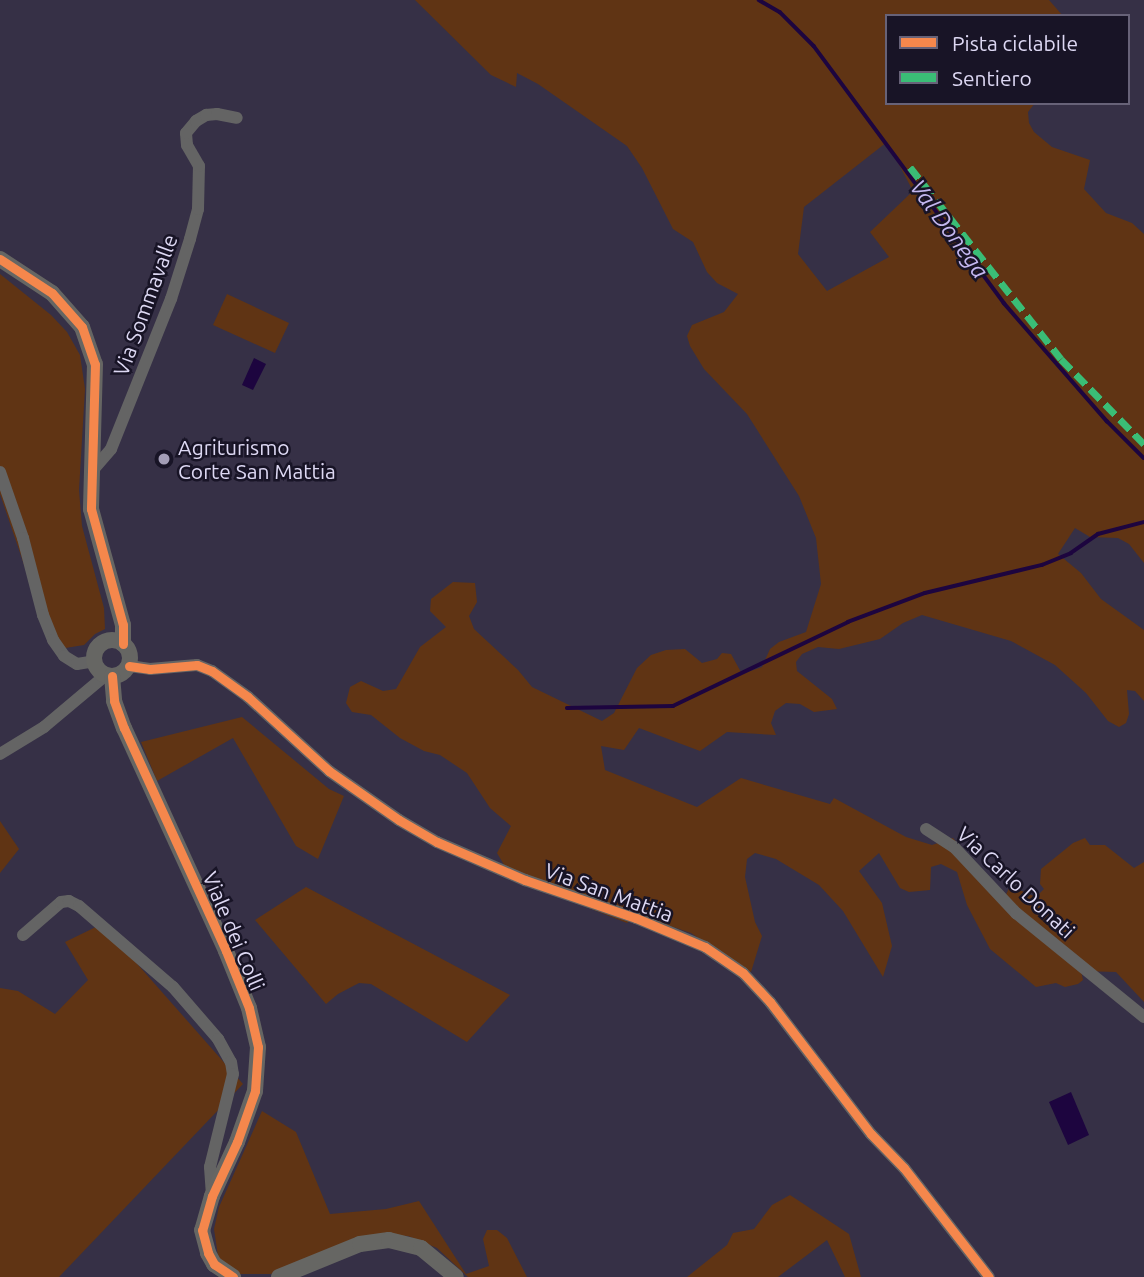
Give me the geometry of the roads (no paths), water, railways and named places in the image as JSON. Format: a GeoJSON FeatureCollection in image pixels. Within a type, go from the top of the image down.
{"type":"FeatureCollection","features":[{"type":"Feature","properties":{"kind":"street","name":"Via Sommavalle"},"geometry":{"type":"LineString","coordinates":[[92,471],[111,449],[171,299],[190,239],[198,209],[199,166],[187,145],[186,133],[196,121],[217,114],[237,118]]}},
{"type":"Feature","properties":{"kind":"street"},"geometry":{"type":"LineString","coordinates":[[0,259],[52,293],[82,327],[95,365],[91,509],[123,625],[123,644],[130,654],[129,666],[119,674],[109,675],[44,727],[0,754]]}},
{"type":"Feature","properties":{"kind":"street"},"geometry":{"type":"LineString","coordinates":[[0,472],[23,537],[43,615],[53,640],[64,656],[77,664],[95,661]]}},
{"type":"Feature","properties":{"kind":"street"},"geometry":{"type":"LineString","coordinates":[[109,675],[95,661],[95,653],[105,642],[123,644]]}},
{"type":"Feature","properties":{"kind":"street","name":"Via San Mattia"},"geometry":{"type":"LineString","coordinates":[[129,666],[150,669],[197,665],[212,671],[248,697],[329,771],[399,820],[437,842],[525,880],[636,918],[705,947],[743,973],[770,1002],[871,1134],[904,1168],[989,1277]]}},
{"type":"Feature","properties":{"kind":"street","name":"Viale dei Colli"},"geometry":{"type":"LineString","coordinates":[[109,675],[114,701],[124,728],[226,951],[248,1008],[258,1047],[255,1091],[237,1142],[212,1196],[202,1230],[215,1264],[233,1277]]}},
{"type":"Feature","properties":{"kind":"street","name":"Via Carlo Donati"},"geometry":{"type":"LineString","coordinates":[[926,829],[954,847],[1016,913],[1144,1017]]}},
{"type":"Feature","properties":{"kind":"street","name":"Viale dei Colli"},"geometry":{"type":"LineString","coordinates":[[23,936],[61,902],[69,901],[79,905],[173,986],[218,1039],[231,1062],[233,1074],[210,1167],[212,1196]]}},
{"type":"Feature","properties":{"kind":"street"},"geometry":{"type":"LineString","coordinates":[[288,1276],[360,1244],[389,1240],[421,1248],[456,1277]]}},
{"type":"Feature","properties":{"kind":"waterway","name":"Val Donega"},"geometry":{"type":"LineString","coordinates":[[759,0],[780,12],[814,46],[1004,303],[1107,421],[1144,458]]}},
{"type":"Feature","properties":{"kind":"waterway"},"geometry":{"type":"LineString","coordinates":[[567,708],[673,706],[848,622],[925,593],[1042,565],[1071,553],[1098,534],[1144,522]]}},
{"type":"Feature","properties":{"kind":"place","name":"Agriturismo Corte San Mattia"},"geometry":{"type":"Point","coordinates":[164,459]}}]}
